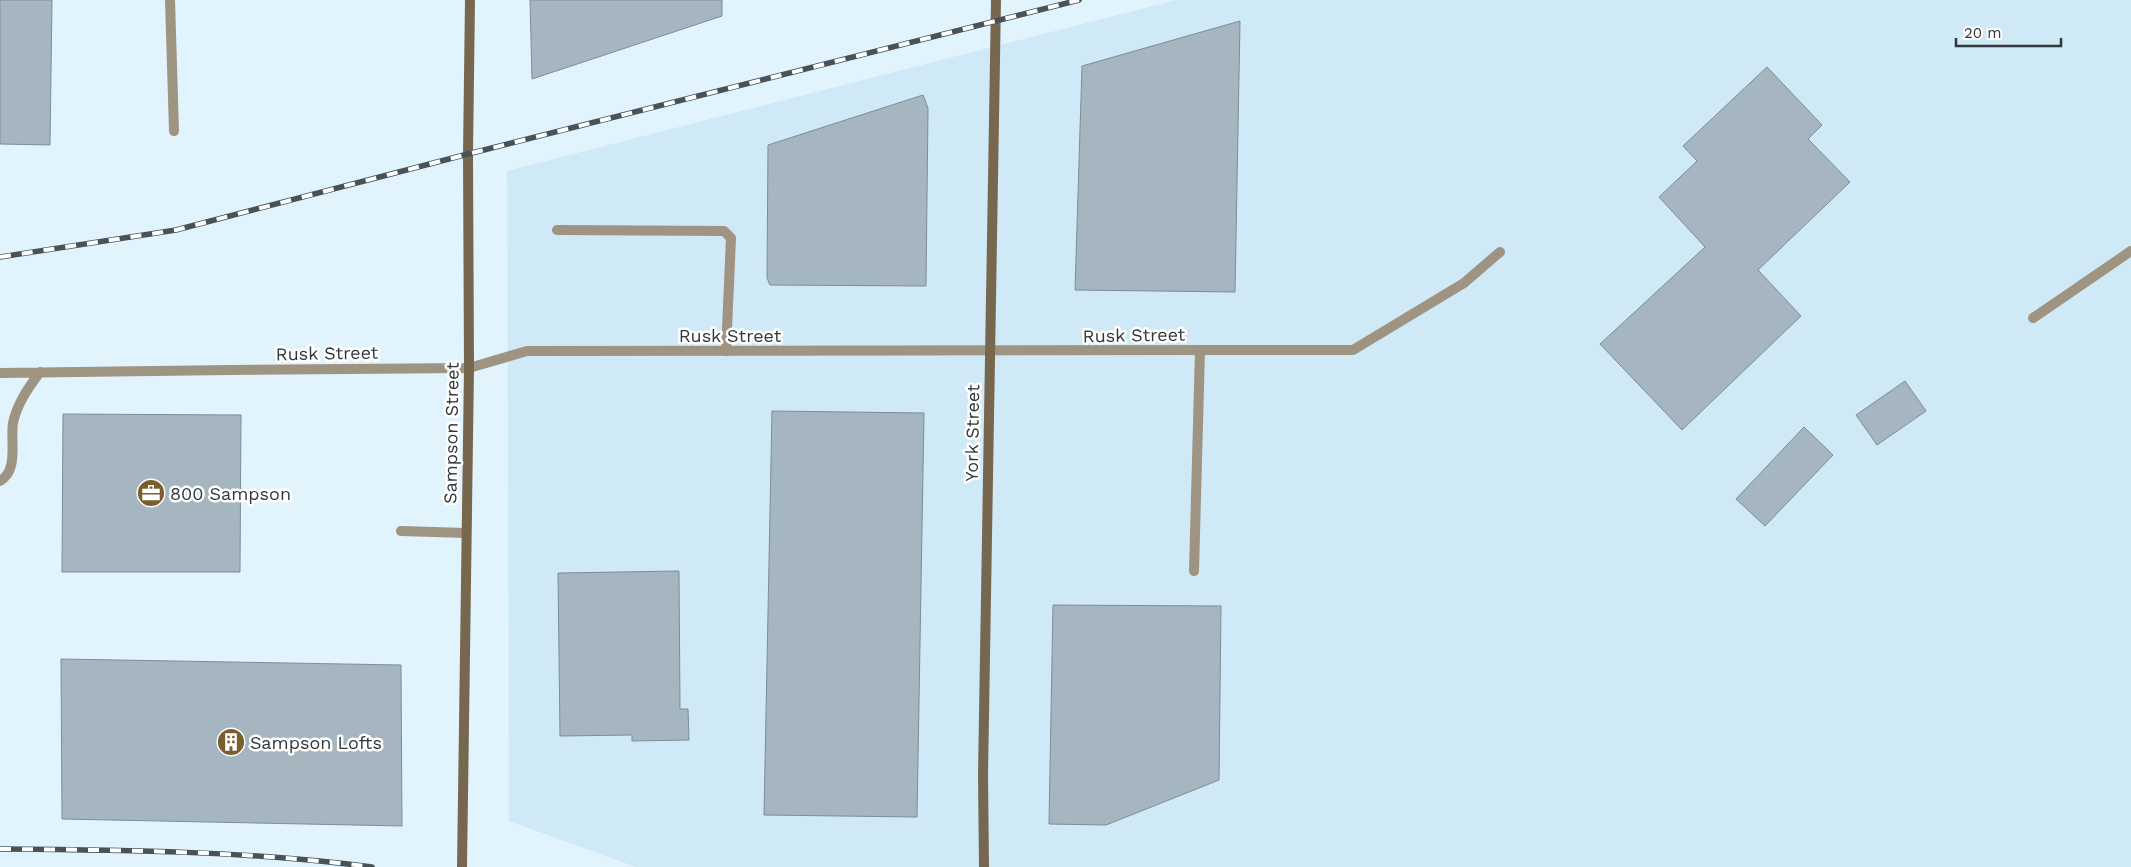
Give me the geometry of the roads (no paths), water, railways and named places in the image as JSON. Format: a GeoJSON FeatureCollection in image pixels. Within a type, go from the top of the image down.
{"type":"FeatureCollection","features":[{"type":"Feature","properties":{"kind":"main road","name":"Sampson Street"},"geometry":{"type":"LineString","coordinates":[[462,867],[469,368],[470,0]]}},
{"type":"Feature","properties":{"kind":"main road","name":"York Street"},"geometry":{"type":"LineString","coordinates":[[984,867],[983,775],[996,0]]}},
{"type":"Feature","properties":{"kind":"street"},"geometry":{"type":"LineString","coordinates":[[170,0],[174,132]]}},
{"type":"Feature","properties":{"kind":"street"},"geometry":{"type":"LineString","coordinates":[[558,230],[724,231],[731,238],[726,351]]}},
{"type":"Feature","properties":{"kind":"street"},"geometry":{"type":"LineString","coordinates":[[2033,318],[2131,251]]}},
{"type":"Feature","properties":{"kind":"street","name":"Rusk Street"},"geometry":{"type":"LineString","coordinates":[[0,373],[469,368],[526,351],[990,352],[1353,350],[1464,283],[1500,252]]}},
{"type":"Feature","properties":{"kind":"street"},"geometry":{"type":"LineString","coordinates":[[1194,571],[1200,350]]}},
{"type":"Feature","properties":{"kind":"street"},"geometry":{"type":"LineString","coordinates":[[0,481],[4,479],[12,462],[13,424],[22,396],[40,372]]}},
{"type":"Feature","properties":{"kind":"street"},"geometry":{"type":"LineString","coordinates":[[401,531],[466,532]]}},
{"type":"Feature","properties":{"kind":"railway"},"geometry":{"type":"LineString","coordinates":[[0,257],[176,230],[468,154],[1079,0]]}},
{"type":"Feature","properties":{"kind":"railway"},"geometry":{"type":"LineString","coordinates":[[0,849],[140,851],[232,855],[372,867]]}},
{"type":"Feature","properties":{"kind":"place","name":"800 Sampson"},"geometry":{"type":"Point","coordinates":[151,493]}},
{"type":"Feature","properties":{"kind":"place","name":"Sampson Lofts"},"geometry":{"type":"Point","coordinates":[231,742]}}]}
